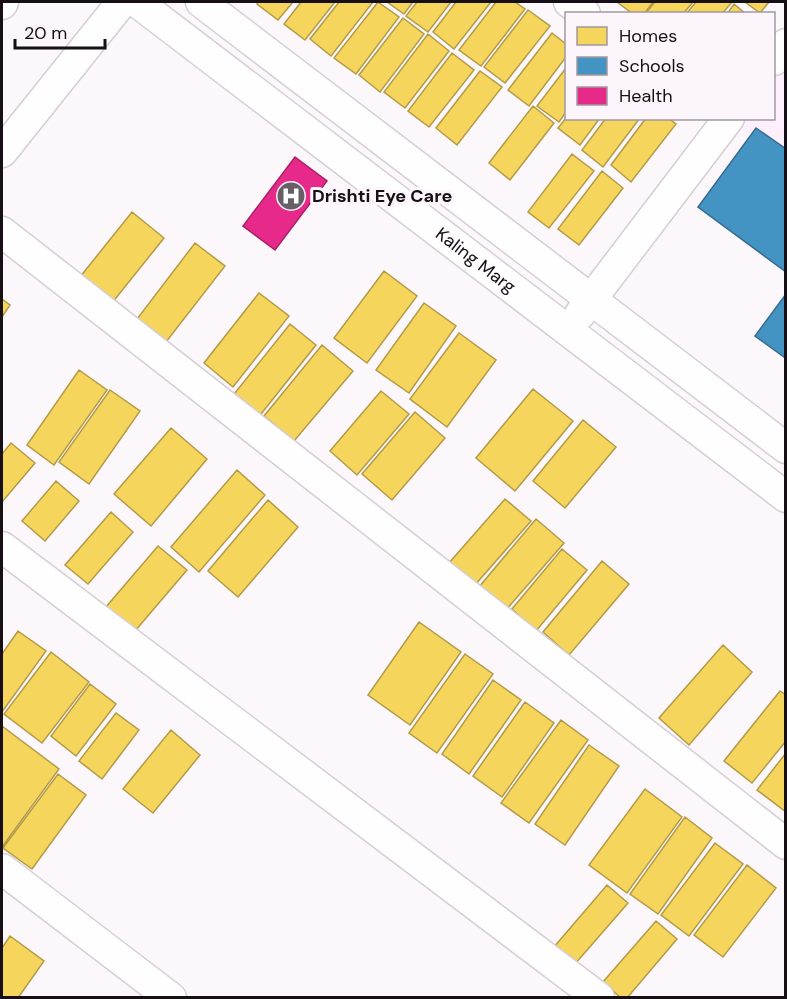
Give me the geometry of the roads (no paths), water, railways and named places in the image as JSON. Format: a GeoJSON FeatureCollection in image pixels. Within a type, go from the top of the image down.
{"type":"FeatureCollection","features":[{"type":"Feature","properties":{"kind":"street"},"geometry":{"type":"LineString","coordinates":[[2,152],[122,2]]}},
{"type":"Feature","properties":{"kind":"street","name":"Kaling Marg"},"geometry":{"type":"LineString","coordinates":[[137,2],[786,497]]}},
{"type":"Feature","properties":{"kind":"street"},"geometry":{"type":"LineString","coordinates":[[201,2],[786,448]]}},
{"type":"Feature","properties":{"kind":"street"},"geometry":{"type":"LineString","coordinates":[[569,2],[582,12]]}},
{"type":"Feature","properties":{"kind":"street"},"geometry":{"type":"LineString","coordinates":[[775,59],[786,44]]}},
{"type":"Feature","properties":{"kind":"street"},"geometry":{"type":"LineString","coordinates":[[568,331],[726,120]]}},
{"type":"Feature","properties":{"kind":"street"},"geometry":{"type":"LineString","coordinates":[[2,232],[786,844]]}},
{"type":"Feature","properties":{"kind":"street"},"geometry":{"type":"LineString","coordinates":[[2,547],[599,998]]}},
{"type":"Feature","properties":{"kind":"street"},"geometry":{"type":"LineString","coordinates":[[2,869],[171,998]]}},
{"type":"Feature","properties":{"kind":"place","name":"Drishti Eye Care"},"geometry":{"type":"Point","coordinates":[291,196]}}]}
